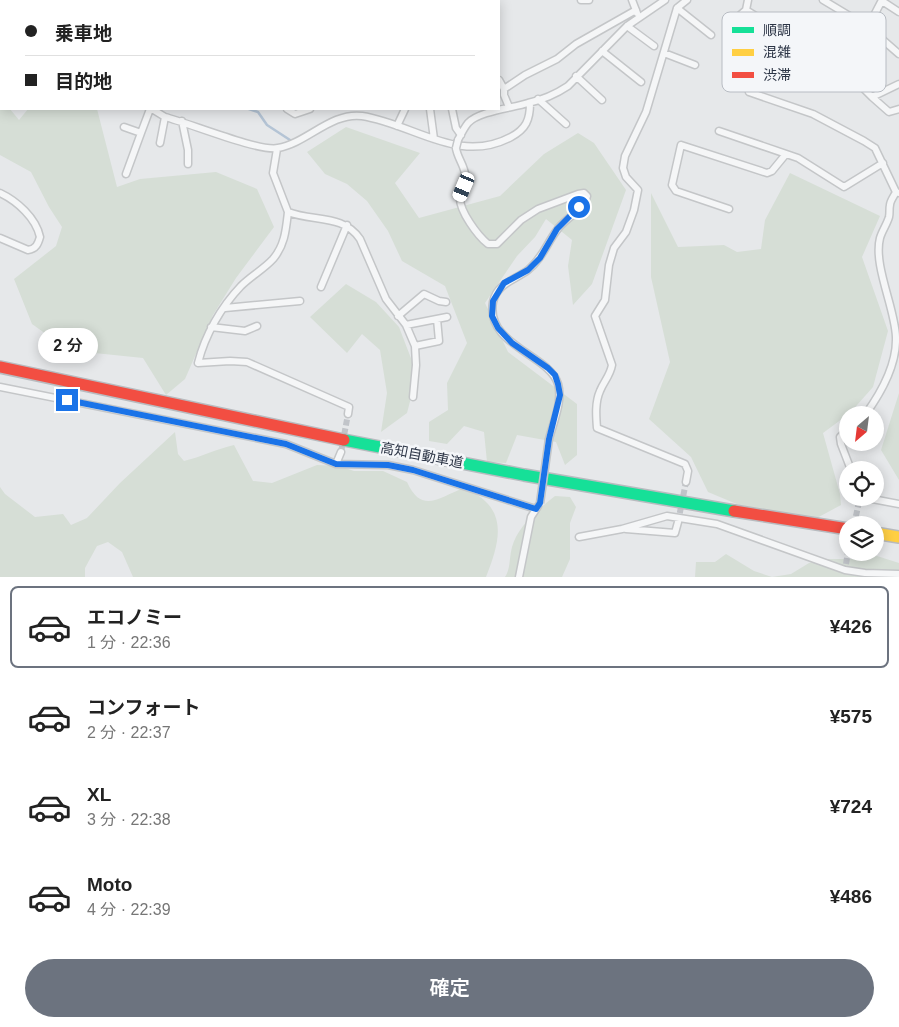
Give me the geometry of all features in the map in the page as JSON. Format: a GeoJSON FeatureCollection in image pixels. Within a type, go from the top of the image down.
{"type":"FeatureCollection","features":[{"type":"Feature","properties":{"kind":"highway","name":"高知自動車道"},"geometry":{"type":"LineString","coordinates":[[0,367],[85,383],[331,437],[510,472],[839,527]]}},
{"type":"Feature","properties":{"kind":"highway","name":"高知自動車道"},"geometry":{"type":"LineString","coordinates":[[0,374],[315,441],[469,471],[839,534]]}},
{"type":"Feature","properties":{"kind":"highway"},"geometry":{"type":"LineString","coordinates":[[884,534],[899,537]]}},
{"type":"Feature","properties":{"kind":"highway"},"geometry":{"type":"LineString","coordinates":[[884,542],[899,544]]}},
{"type":"Feature","properties":{"kind":"street"},"geometry":{"type":"LineString","coordinates":[[582,0],[589,0]]}},
{"type":"Feature","properties":{"kind":"street"},"geometry":{"type":"LineString","coordinates":[[632,0],[637,13]]}},
{"type":"Feature","properties":{"kind":"street"},"geometry":{"type":"LineString","coordinates":[[504,89],[525,75],[557,59],[576,44],[665,0]]}},
{"type":"Feature","properties":{"kind":"street"},"geometry":{"type":"LineString","coordinates":[[686,482],[688,471],[684,464],[597,428],[596,412],[600,392],[611,373],[612,365],[595,316],[606,300],[611,257],[614,248],[626,232],[634,210],[638,190],[626,177],[623,168],[625,156],[646,112],[677,8],[687,0]]}},
{"type":"Feature","properties":{"kind":"street"},"geometry":{"type":"LineString","coordinates":[[744,12],[748,0]]}},
{"type":"Feature","properties":{"kind":"street"},"geometry":{"type":"LineString","coordinates":[[822,0],[842,12]]}},
{"type":"Feature","properties":{"kind":"street"},"geometry":{"type":"LineString","coordinates":[[882,1],[899,12]]}},
{"type":"Feature","properties":{"kind":"street"},"geometry":{"type":"LineString","coordinates":[[677,8],[711,35]]}},
{"type":"Feature","properties":{"kind":"street"},"geometry":{"type":"LineString","coordinates":[[500,110],[530,103],[559,92],[627,26],[637,13]]}},
{"type":"Feature","properties":{"kind":"street"},"geometry":{"type":"LineString","coordinates":[[627,26],[654,46]]}},
{"type":"Feature","properties":{"kind":"street"},"geometry":{"type":"LineString","coordinates":[[886,43],[899,54]]}},
{"type":"Feature","properties":{"kind":"street"},"geometry":{"type":"LineString","coordinates":[[602,50],[641,82]]}},
{"type":"Feature","properties":{"kind":"street"},"geometry":{"type":"LineString","coordinates":[[664,53],[695,65]]}},
{"type":"Feature","properties":{"kind":"street"},"geometry":{"type":"LineString","coordinates":[[576,76],[602,100]]}},
{"type":"Feature","properties":{"kind":"street"},"geometry":{"type":"LineString","coordinates":[[500,82],[504,89],[508,107]]}},
{"type":"Feature","properties":{"kind":"street"},"geometry":{"type":"LineString","coordinates":[[886,90],[899,84]]}},
{"type":"Feature","properties":{"kind":"street"},"geometry":{"type":"LineString","coordinates":[[749,92],[813,114],[875,148],[898,192],[890,204],[890,215],[880,238],[879,246],[882,271],[894,321],[896,338],[894,355],[888,374],[870,406]]}},
{"type":"Feature","properties":{"kind":"street"},"geometry":{"type":"LineString","coordinates":[[867,92],[889,112],[899,109]]}},
{"type":"Feature","properties":{"kind":"street"},"geometry":{"type":"LineString","coordinates":[[872,97],[882,92]]}},
{"type":"Feature","properties":{"kind":"street"},"geometry":{"type":"LineString","coordinates":[[538,99],[566,124]]}},
{"type":"Feature","properties":{"kind":"street"},"geometry":{"type":"LineString","coordinates":[[153,110],[165,117],[260,147],[277,149],[337,120],[361,116],[434,139],[475,148],[486,147],[504,141],[524,129],[530,113],[530,103]]}},
{"type":"Feature","properties":{"kind":"street"},"geometry":{"type":"LineString","coordinates":[[126,174],[151,110]]}},
{"type":"Feature","properties":{"kind":"street"},"geometry":{"type":"LineString","coordinates":[[288,110],[294,114],[307,110]]}},
{"type":"Feature","properties":{"kind":"street"},"geometry":{"type":"LineString","coordinates":[[350,110],[351,117]]}},
{"type":"Feature","properties":{"kind":"street"},"geometry":{"type":"LineString","coordinates":[[397,126],[405,110]]}},
{"type":"Feature","properties":{"kind":"street"},"geometry":{"type":"LineString","coordinates":[[430,110],[434,139]]}},
{"type":"Feature","properties":{"kind":"street"},"geometry":{"type":"LineString","coordinates":[[452,110],[459,137]]}},
{"type":"Feature","properties":{"kind":"street"},"geometry":{"type":"LineString","coordinates":[[499,110],[469,122],[459,137],[456,148],[457,156],[465,174],[464,187],[460,197],[463,208],[478,236],[488,244],[497,244],[522,220],[538,209],[578,194],[584,193],[586,196],[579,207],[557,229],[540,258],[528,270],[504,283],[493,301],[492,316],[498,328],[512,343],[555,375],[560,395],[549,439],[538,506],[531,518],[519,577]]}},
{"type":"Feature","properties":{"kind":"street"},"geometry":{"type":"LineString","coordinates":[[160,142],[165,117]]}},
{"type":"Feature","properties":{"kind":"street"},"geometry":{"type":"LineString","coordinates":[[182,121],[188,150],[188,164]]}},
{"type":"Feature","properties":{"kind":"street"},"geometry":{"type":"LineString","coordinates":[[124,126],[142,133]]}},
{"type":"Feature","properties":{"kind":"street"},"geometry":{"type":"LineString","coordinates":[[719,131],[798,158],[844,187],[882,163]]}},
{"type":"Feature","properties":{"kind":"street"},"geometry":{"type":"LineString","coordinates":[[729,209],[676,191],[672,184],[681,145],[767,173],[772,171],[786,154]]}},
{"type":"Feature","properties":{"kind":"street"},"geometry":{"type":"LineString","coordinates":[[277,149],[273,173],[288,212],[285,237],[274,258],[240,287],[211,327],[202,346],[198,363],[247,362],[350,407],[348,414]]}},
{"type":"Feature","properties":{"kind":"street"},"geometry":{"type":"LineString","coordinates":[[0,193],[15,202],[34,220],[40,237],[37,246],[33,250],[28,250],[0,238]]}},
{"type":"Feature","properties":{"kind":"street"},"geometry":{"type":"LineString","coordinates":[[288,212],[322,220],[340,221],[354,230],[360,239],[386,299],[406,325],[415,346],[416,365],[413,396]]}},
{"type":"Feature","properties":{"kind":"street"},"geometry":{"type":"LineString","coordinates":[[321,287],[347,225]]}},
{"type":"Feature","properties":{"kind":"street"},"geometry":{"type":"LineString","coordinates":[[398,316],[424,294],[446,302]]}},
{"type":"Feature","properties":{"kind":"street"},"geometry":{"type":"LineString","coordinates":[[225,308],[300,301]]}},
{"type":"Feature","properties":{"kind":"street"},"geometry":{"type":"LineString","coordinates":[[406,325],[447,317]]}},
{"type":"Feature","properties":{"kind":"street"},"geometry":{"type":"LineString","coordinates":[[415,346],[439,341],[437,319]]}},
{"type":"Feature","properties":{"kind":"street"},"geometry":{"type":"LineString","coordinates":[[211,327],[245,331],[257,326]]}},
{"type":"Feature","properties":{"kind":"street"},"geometry":{"type":"LineString","coordinates":[[0,387],[286,444],[336,464],[388,465],[413,470],[538,506]]}},
{"type":"Feature","properties":{"kind":"street"},"geometry":{"type":"LineString","coordinates":[[336,464],[341,452]]}},
{"type":"Feature","properties":{"kind":"street"},"geometry":{"type":"LineString","coordinates":[[884,501],[899,504]]}},
{"type":"Feature","properties":{"kind":"street"},"geometry":{"type":"LineString","coordinates":[[579,537],[622,529],[667,516],[717,524],[864,573],[899,574]]}},
{"type":"Feature","properties":{"kind":"street"},"geometry":{"type":"LineString","coordinates":[[622,529],[675,533],[678,522]]}},
{"type":"Feature","properties":{"kind":"shaded area"},"geometry":{"type":"Polygon","coordinates":[[[0,110],[11,110],[19,120],[27,110],[97,110],[117,187],[140,179],[216,172],[257,189],[274,227],[236,278],[213,315],[185,379],[166,395],[143,358],[75,351],[64,347],[32,324],[14,279],[56,246],[62,227],[49,207],[31,172],[0,155],[0,110]]]}},
{"type":"Feature","properties":{"kind":"shaded area"},"geometry":{"type":"Polygon","coordinates":[[[346,127],[420,153],[395,183],[419,218],[500,196],[544,154],[578,133],[594,143],[626,190],[592,284],[573,305],[568,266],[572,240],[546,219],[535,237],[517,256],[485,303],[508,352],[577,404],[577,455],[565,465],[556,442],[517,435],[506,463],[487,462],[484,432],[464,426],[447,444],[429,441],[429,422],[448,410],[447,383],[467,343],[445,286],[402,261],[388,231],[367,201],[347,184],[325,174],[307,152],[346,127]]]}},
{"type":"Feature","properties":{"kind":"shaded area"},"geometry":{"type":"Polygon","coordinates":[[[790,173],[880,216],[862,257],[888,331],[873,387],[856,406],[839,406],[839,421],[823,433],[839,490],[839,506],[815,519],[739,505],[708,492],[691,457],[649,419],[670,362],[651,277],[651,193],[678,247],[724,245],[737,252],[761,249],[765,220],[790,173]]]}},
{"type":"Feature","properties":{"kind":"shaded area"},"geometry":{"type":"Polygon","coordinates":[[[346,284],[376,302],[399,327],[417,374],[407,413],[381,432],[387,393],[380,350],[362,334],[347,353],[310,317],[346,284]]]}},
{"type":"Feature","properties":{"kind":"shaded area"},"geometry":{"type":"Polygon","coordinates":[[[899,393],[899,480],[882,451],[884,451],[884,440],[899,393]]]}},
{"type":"Feature","properties":{"kind":"shaded area"},"geometry":{"type":"Polygon","coordinates":[[[175,432],[178,454],[184,461],[234,445],[253,481],[272,483],[317,465],[339,466],[354,471],[383,471],[407,482],[413,492],[425,501],[439,499],[464,488],[489,505],[495,514],[498,525],[495,550],[486,577],[133,577],[122,552],[108,542],[97,546],[85,568],[85,577],[0,577],[0,487],[5,494],[35,517],[63,514],[71,525],[87,518],[120,483],[175,432]]]}},
{"type":"Feature","properties":{"kind":"shaded area"},"geometry":{"type":"Polygon","coordinates":[[[555,496],[570,497],[576,507],[570,523],[570,559],[562,577],[505,577],[512,547],[519,532],[536,512],[555,496]]]}},
{"type":"Feature","properties":{"kind":"shaded area"},"geometry":{"type":"Polygon","coordinates":[[[726,554],[754,571],[772,577],[695,577],[696,562],[715,562],[726,554]]]}},
{"type":"Feature","properties":{"kind":"shaded area"},"geometry":{"type":"Polygon","coordinates":[[[884,558],[899,563],[899,577],[772,577],[791,574],[809,563],[829,559],[839,559],[839,561],[884,561],[884,558]]]}},
{"type":"Feature","properties":{"kind":"waterway"},"geometry":{"type":"LineString","coordinates":[[252,110],[258,112],[267,125],[290,140]]}},
{"type":"Feature","properties":{"kind":"tunnel"},"geometry":{"type":"LineString","coordinates":[[341,452],[348,414]]}},
{"type":"Feature","properties":{"kind":"tunnel"},"geometry":{"type":"LineString","coordinates":[[678,522],[686,482]]}},
{"type":"Feature","properties":{"kind":"tunnel"},"geometry":{"type":"LineString","coordinates":[[856,516],[858,506]]}},
{"type":"Feature","properties":{"kind":"traffic: fast"},"geometry":{"type":"LineString","coordinates":[[344,440],[524,475],[734,511]]}},
{"type":"Feature","properties":{"kind":"traffic: slow"},"geometry":{"type":"LineString","coordinates":[[884,534],[899,537]]}},
{"type":"Feature","properties":{"kind":"traffic: jam"},"geometry":{"type":"LineString","coordinates":[[0,367],[344,440]]}},
{"type":"Feature","properties":{"kind":"traffic: jam"},"geometry":{"type":"LineString","coordinates":[[734,511],[839,528]]}},
{"type":"Feature","properties":{"kind":"route"},"geometry":{"type":"LineString","coordinates":[[67,400],[286,444],[314,457],[336,464],[388,465],[413,470],[536,509],[540,503],[549,439],[560,395],[558,384],[555,375],[548,368],[512,343],[498,328],[492,316],[493,301],[504,283],[528,270],[540,258],[557,229],[579,207]]}}]}
